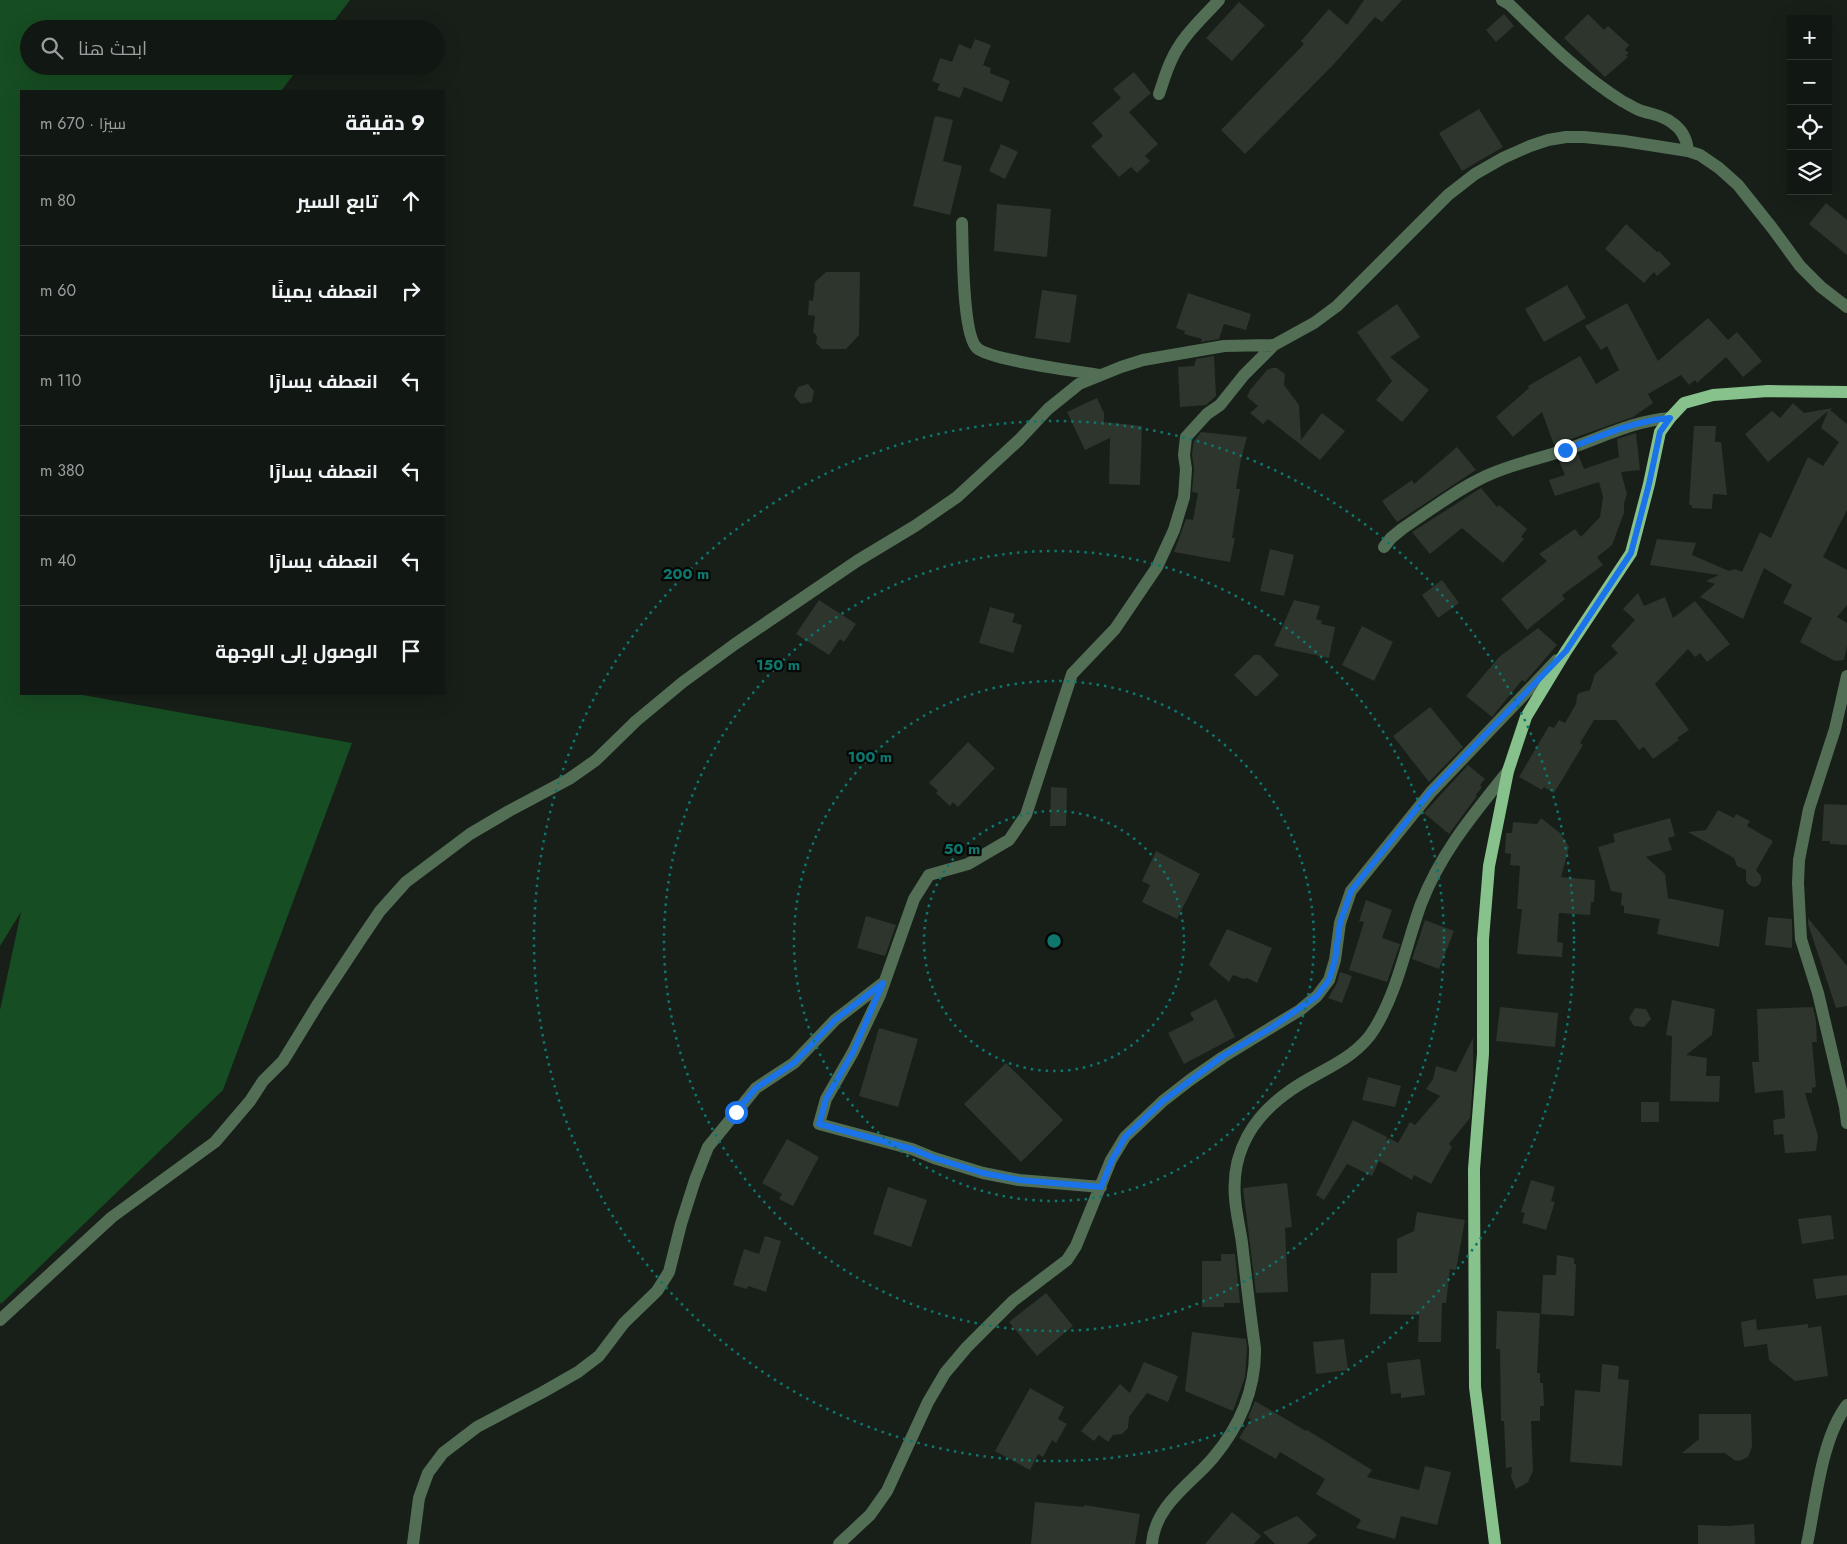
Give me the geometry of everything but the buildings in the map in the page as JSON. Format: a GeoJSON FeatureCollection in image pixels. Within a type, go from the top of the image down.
{"type":"FeatureCollection","features":[{"type":"Feature","properties":{"kind":"main road"},"geometry":{"type":"LineString","coordinates":[[1495,1544],[1475,1386],[1474,1169],[1483,1054],[1483,939],[1489,866],[1508,771],[1526,717],[1566,651],[1631,553],[1660,432],[1670,418],[1684,403],[1713,395],[1768,390],[1847,392]]}},
{"type":"Feature","properties":{"kind":"street"},"geometry":{"type":"LineString","coordinates":[[1159,94],[1170,61],[1176,50],[1184,38],[1218,0]]}},
{"type":"Feature","properties":{"kind":"street"},"geometry":{"type":"LineString","coordinates":[[1506,1],[1560,54],[1597,83],[1639,110],[1656,114],[1672,122],[1687,140],[1688,151]]}},
{"type":"Feature","properties":{"kind":"street"},"geometry":{"type":"LineString","coordinates":[[1101,1187],[1019,1180],[983,1173],[912,1149],[819,1124],[826,1099],[853,1052],[883,983],[914,899],[929,875],[968,864],[1009,840],[1026,815],[1067,684],[1072,674],[1115,629],[1157,567],[1174,530],[1184,497],[1186,437],[1207,414],[1220,405],[1244,375],[1274,345],[1314,324],[1337,306],[1448,195],[1475,174],[1503,158],[1548,140],[1575,137],[1624,141],[1688,151],[1700,155],[1719,168],[1738,185],[1800,266],[1821,287],[1847,308]]}},
{"type":"Feature","properties":{"kind":"street"},"geometry":{"type":"LineString","coordinates":[[962,223],[966,314],[971,339],[976,348],[984,353],[1000,358],[1100,375]]}},
{"type":"Feature","properties":{"kind":"street"},"geometry":{"type":"LineString","coordinates":[[0,1320],[112,1217],[215,1142],[250,1101],[262,1081],[284,1061],[318,1004],[365,932],[380,911],[406,882],[470,834],[569,779],[596,760],[636,721],[682,682],[712,660],[792,604],[957,498],[1019,440],[1048,409],[1079,384],[1143,360],[1224,346],[1274,345]]}},
{"type":"Feature","properties":{"kind":"street"},"geometry":{"type":"LineString","coordinates":[[1384,547],[1402,529],[1486,476],[1504,468],[1565,450],[1616,429],[1650,420],[1670,418]]}},
{"type":"Feature","properties":{"kind":"street"},"geometry":{"type":"LineString","coordinates":[[839,1544],[870,1516],[887,1491],[928,1402],[945,1373],[967,1347],[1014,1301],[1067,1260],[1082,1234],[1112,1160],[1125,1137],[1156,1107],[1223,1056],[1271,1028],[1317,996],[1329,980],[1335,960],[1340,923],[1351,891],[1430,792],[1566,651]]}},
{"type":"Feature","properties":{"kind":"street"},"geometry":{"type":"LineString","coordinates":[[1847,676],[1835,729],[1809,809],[1799,860],[1798,883],[1801,939],[1818,993],[1845,1107],[1847,1123]]}},
{"type":"Feature","properties":{"kind":"street"},"geometry":{"type":"LineString","coordinates":[[1152,1544],[1157,1523],[1164,1508],[1214,1457],[1233,1429],[1245,1406],[1252,1384],[1255,1368],[1255,1348],[1234,1192],[1237,1159],[1245,1139],[1268,1107],[1291,1089],[1335,1065],[1356,1049],[1374,1029],[1388,1003],[1421,904],[1433,876],[1447,850],[1508,771]]}},
{"type":"Feature","properties":{"kind":"street"},"geometry":{"type":"LineString","coordinates":[[413,1544],[419,1498],[428,1474],[443,1453],[477,1427],[578,1372],[599,1356],[624,1323],[656,1291],[669,1272],[694,1180],[708,1147],[756,1088],[794,1063],[835,1020],[883,983]]}},
{"type":"Feature","properties":{"kind":"street"},"geometry":{"type":"LineString","coordinates":[[1806,1544],[1824,1461],[1839,1416],[1847,1405]]}},
{"type":"Feature","properties":{"kind":"green space"},"geometry":{"type":"Polygon","coordinates":[[[0,0],[350,0],[335,20],[20,20],[20,75],[293,75],[282,90],[20,90],[20,695],[83,695],[352,743],[223,1090],[1,1304],[0,1010],[21,912],[0,946],[0,0]]]}},
{"type":"Feature","properties":{"kind":"route"},"geometry":{"type":"LineString","coordinates":[[736,1112],[756,1088],[794,1063],[835,1020],[883,983],[880,995],[853,1052],[826,1099],[819,1124],[912,1149],[983,1173],[1019,1180],[1101,1187],[1112,1160],[1125,1137],[1163,1101],[1223,1056],[1300,1010],[1317,996],[1329,980],[1335,960],[1340,923],[1351,891],[1430,792],[1566,651],[1631,553],[1660,432],[1670,418],[1650,420],[1616,429],[1565,450]]}}]}
